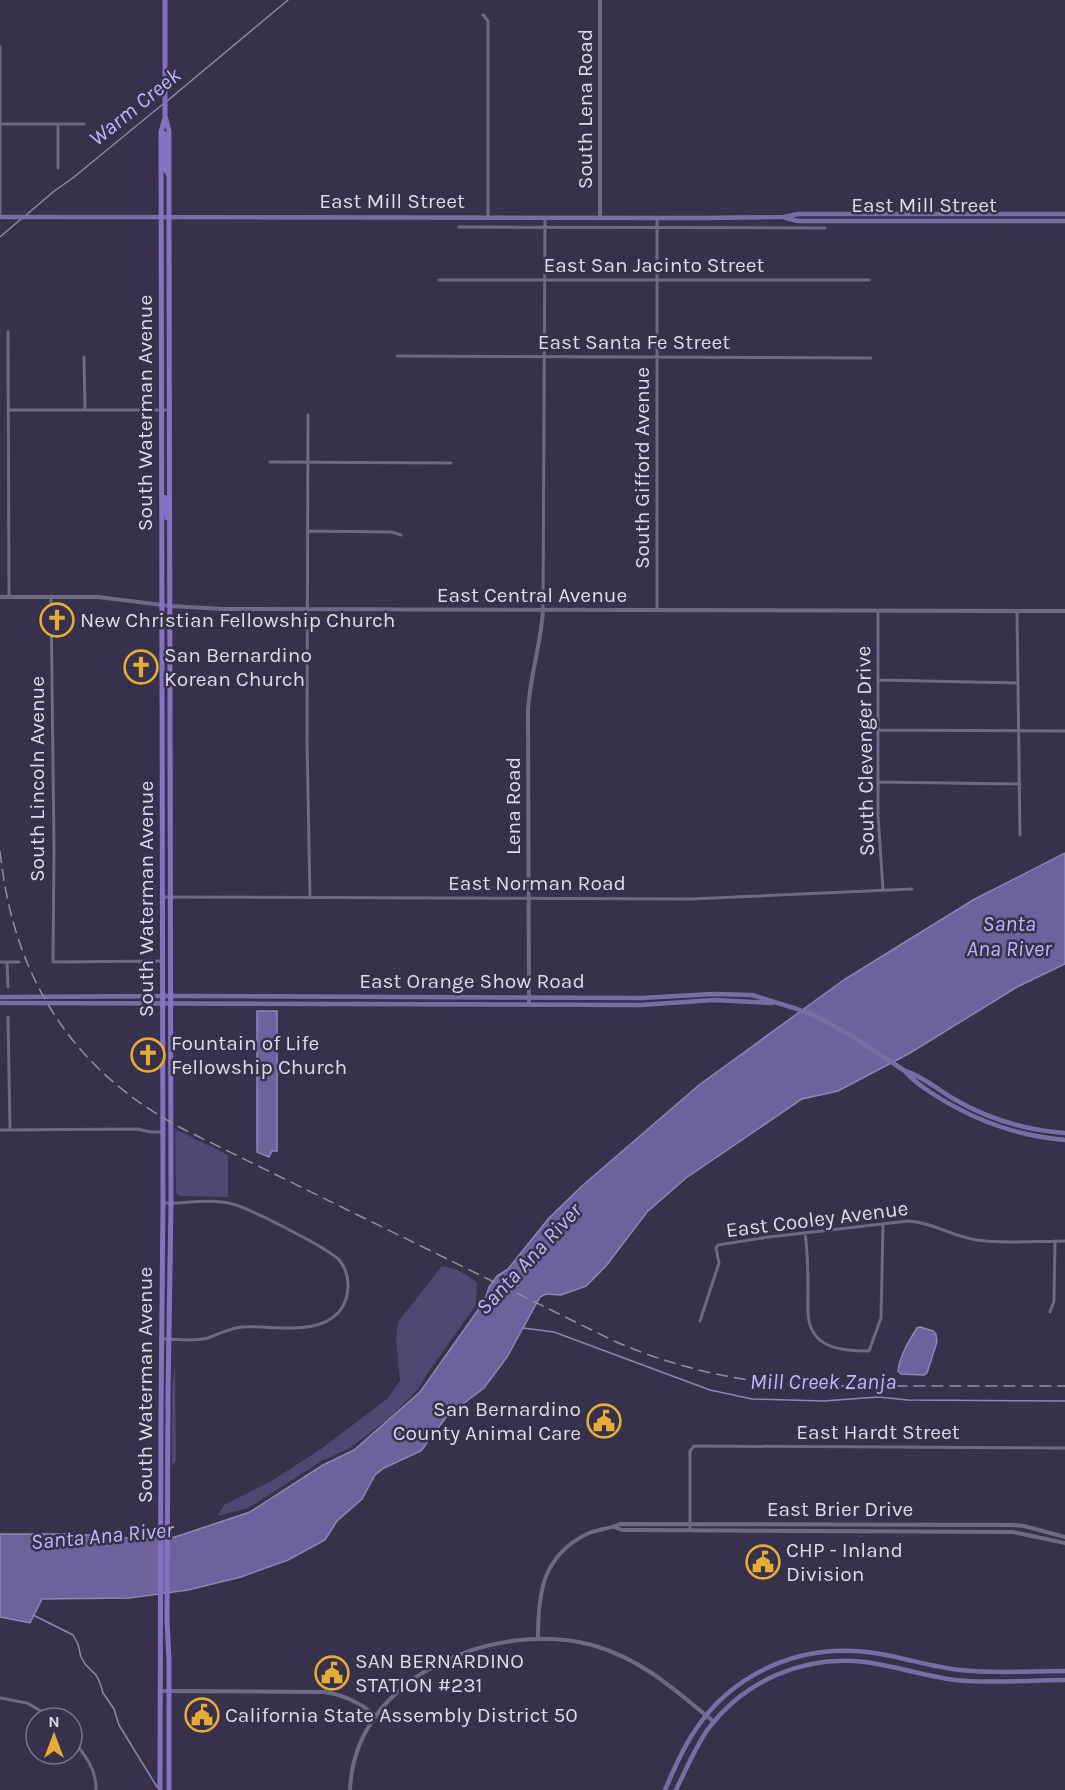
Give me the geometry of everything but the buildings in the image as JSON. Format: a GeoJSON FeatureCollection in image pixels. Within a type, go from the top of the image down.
{"type":"FeatureCollection","features":[{"type":"Feature","properties":{"kind":"main road","name":"South Waterman Avenue"},"geometry":{"type":"LineString","coordinates":[[160,1790],[164,1600],[165,1339],[162,1132],[161,132],[165,116],[165,0]]}},
{"type":"Feature","properties":{"kind":"main road","name":"South Waterman Avenue"},"geometry":{"type":"LineString","coordinates":[[165,116],[169,131],[171,1203],[165,1339]]}},
{"type":"Feature","properties":{"kind":"main road"},"geometry":{"type":"LineString","coordinates":[[161,132],[165,134],[165,169],[169,175]]}},
{"type":"Feature","properties":{"kind":"main road","name":"East Mill Street"},"geometry":{"type":"LineString","coordinates":[[0,217],[657,218],[784,217],[798,214],[1065,214]]}},
{"type":"Feature","properties":{"kind":"main road","name":"East Mill Street"},"geometry":{"type":"LineString","coordinates":[[784,217],[798,221],[1065,221]]}},
{"type":"Feature","properties":{"kind":"main road"},"geometry":{"type":"LineString","coordinates":[[162,496],[165,498],[170,529]]}},
{"type":"Feature","properties":{"kind":"main road","name":"East Orange Show Road"},"geometry":{"type":"LineString","coordinates":[[162,999],[170,996],[656,998],[713,994],[752,995],[809,1013],[831,1024],[905,1071]]}},
{"type":"Feature","properties":{"kind":"main road"},"geometry":{"type":"LineString","coordinates":[[686,996],[687,1003]]}},
{"type":"Feature","properties":{"kind":"main road"},"geometry":{"type":"LineString","coordinates":[[0,997],[162,999]]}},
{"type":"Feature","properties":{"kind":"main road"},"geometry":{"type":"LineString","coordinates":[[296,997],[296,1004]]}},
{"type":"Feature","properties":{"kind":"main road"},"geometry":{"type":"LineString","coordinates":[[583,998],[583,1005]]}},
{"type":"Feature","properties":{"kind":"main road"},"geometry":{"type":"LineString","coordinates":[[0,1003],[162,999]]}},
{"type":"Feature","properties":{"kind":"main road","name":"East Orange Show Road"},"geometry":{"type":"LineString","coordinates":[[162,999],[170,1003],[651,1005],[726,1000],[780,1004]]}},
{"type":"Feature","properties":{"kind":"main road"},"geometry":{"type":"LineString","coordinates":[[905,1071],[915,1074],[983,1114],[1041,1131],[1065,1133]]}},
{"type":"Feature","properties":{"kind":"main road"},"geometry":{"type":"LineString","coordinates":[[905,1071],[911,1079],[957,1108],[982,1120],[1011,1131],[1065,1140]]}},
{"type":"Feature","properties":{"kind":"main road"},"geometry":{"type":"LineString","coordinates":[[957,1108],[960,1102]]}},
{"type":"Feature","properties":{"kind":"main road","name":"South Waterman Avenue"},"geometry":{"type":"LineString","coordinates":[[164,1600],[169,1691],[170,1790]]}},
{"type":"Feature","properties":{"kind":"main road"},"geometry":{"type":"LineString","coordinates":[[665,1790],[689,1739],[706,1715],[735,1688],[760,1671],[785,1660],[825,1651],[864,1652],[960,1670],[1065,1671]]}},
{"type":"Feature","properties":{"kind":"main road"},"geometry":{"type":"LineString","coordinates":[[676,1790],[698,1745],[714,1722],[741,1696],[766,1679],[795,1667],[850,1661],[872,1663],[958,1680],[1065,1680]]}},
{"type":"Feature","properties":{"kind":"street","name":"South Lena Road"},"geometry":{"type":"LineString","coordinates":[[600,0],[600,218]]}},
{"type":"Feature","properties":{"kind":"street"},"geometry":{"type":"LineString","coordinates":[[483,15],[488,21],[488,218]]}},
{"type":"Feature","properties":{"kind":"street"},"geometry":{"type":"LineString","coordinates":[[0,46],[0,217]]}},
{"type":"Feature","properties":{"kind":"street"},"geometry":{"type":"LineString","coordinates":[[1,124],[84,124]]}},
{"type":"Feature","properties":{"kind":"street"},"geometry":{"type":"LineString","coordinates":[[58,124],[58,168]]}},
{"type":"Feature","properties":{"kind":"street"},"geometry":{"type":"LineString","coordinates":[[543,610],[545,218]]}},
{"type":"Feature","properties":{"kind":"street","name":"South Gifford Avenue"},"geometry":{"type":"LineString","coordinates":[[657,218],[657,610]]}},
{"type":"Feature","properties":{"kind":"street"},"geometry":{"type":"LineString","coordinates":[[459,227],[825,228]]}},
{"type":"Feature","properties":{"kind":"street","name":"East San Jacinto Street"},"geometry":{"type":"LineString","coordinates":[[439,280],[869,280]]}},
{"type":"Feature","properties":{"kind":"street"},"geometry":{"type":"LineString","coordinates":[[8,332],[9,596]]}},
{"type":"Feature","properties":{"kind":"street","name":"East Santa Fe Street"},"geometry":{"type":"LineString","coordinates":[[397,356],[871,358]]}},
{"type":"Feature","properties":{"kind":"street"},"geometry":{"type":"LineString","coordinates":[[84,357],[85,409]]}},
{"type":"Feature","properties":{"kind":"street"},"geometry":{"type":"LineString","coordinates":[[8,410],[170,410]]}},
{"type":"Feature","properties":{"kind":"street"},"geometry":{"type":"LineString","coordinates":[[308,415],[310,898]]}},
{"type":"Feature","properties":{"kind":"street"},"geometry":{"type":"LineString","coordinates":[[270,462],[451,463]]}},
{"type":"Feature","properties":{"kind":"street"},"geometry":{"type":"LineString","coordinates":[[308,531],[400,534]]}},
{"type":"Feature","properties":{"kind":"street","name":"South Lincoln Avenue"},"geometry":{"type":"LineString","coordinates":[[51,596],[53,962],[162,961]]}},
{"type":"Feature","properties":{"kind":"street","name":"East Central Avenue"},"geometry":{"type":"LineString","coordinates":[[0,597],[98,597],[217,609],[1065,611]]}},
{"type":"Feature","properties":{"kind":"street","name":"Lena Road"},"geometry":{"type":"LineString","coordinates":[[529,1004],[528,710],[529,692],[542,635],[543,610]]}},
{"type":"Feature","properties":{"kind":"street","name":"South Clevenger Drive"},"geometry":{"type":"LineString","coordinates":[[878,610],[878,826],[883,890]]}},
{"type":"Feature","properties":{"kind":"street"},"geometry":{"type":"LineString","coordinates":[[1017,611],[1020,835]]}},
{"type":"Feature","properties":{"kind":"street"},"geometry":{"type":"LineString","coordinates":[[878,680],[1018,683]]}},
{"type":"Feature","properties":{"kind":"street"},"geometry":{"type":"LineString","coordinates":[[878,730],[1065,731]]}},
{"type":"Feature","properties":{"kind":"street"},"geometry":{"type":"LineString","coordinates":[[878,782],[1020,784]]}},
{"type":"Feature","properties":{"kind":"street","name":"East Norman Road"},"geometry":{"type":"LineString","coordinates":[[162,897],[700,899],[912,889]]}},
{"type":"Feature","properties":{"kind":"street"},"geometry":{"type":"LineString","coordinates":[[0,962],[19,962]]}},
{"type":"Feature","properties":{"kind":"street"},"geometry":{"type":"LineString","coordinates":[[7,962],[8,987]]}},
{"type":"Feature","properties":{"kind":"street"},"geometry":{"type":"LineString","coordinates":[[8,1017],[10,1130]]}},
{"type":"Feature","properties":{"kind":"street"},"geometry":{"type":"LineString","coordinates":[[0,1130],[138,1129],[162,1132]]}},
{"type":"Feature","properties":{"kind":"street"},"geometry":{"type":"LineString","coordinates":[[163,1203],[224,1202],[240,1206],[326,1249],[340,1261],[346,1271],[348,1282],[346,1299],[336,1315],[322,1324],[307,1327],[242,1327],[206,1338],[165,1339]]}},
{"type":"Feature","properties":{"kind":"street","name":"East Cooley Avenue"},"geometry":{"type":"LineString","coordinates":[[700,1321],[718,1263],[716,1248],[718,1245],[908,1221],[937,1226],[963,1237],[980,1241],[1065,1241]]}},
{"type":"Feature","properties":{"kind":"street"},"geometry":{"type":"LineString","coordinates":[[806,1233],[808,1315],[811,1326],[818,1338],[831,1346],[849,1351],[870,1351],[881,1322],[882,1223]]}},
{"type":"Feature","properties":{"kind":"street"},"geometry":{"type":"LineString","coordinates":[[1050,1312],[1054,1301],[1055,1241]]}},
{"type":"Feature","properties":{"kind":"street","name":"East Hardt Street"},"geometry":{"type":"LineString","coordinates":[[690,1524],[690,1450],[694,1446],[1065,1448]]}},
{"type":"Feature","properties":{"kind":"street","name":"East Brier Drive"},"geometry":{"type":"LineString","coordinates":[[538,1638],[540,1596],[550,1569],[563,1552],[576,1541],[597,1530],[620,1524],[1013,1525],[1065,1537]]}},
{"type":"Feature","properties":{"kind":"street"},"geometry":{"type":"LineString","coordinates":[[690,1524],[690,1530]]}},
{"type":"Feature","properties":{"kind":"street","name":"East Brier Drive"},"geometry":{"type":"LineString","coordinates":[[613,1527],[622,1530],[1013,1532],[1065,1543]]}},
{"type":"Feature","properties":{"kind":"street"},"geometry":{"type":"LineString","coordinates":[[350,1790],[357,1750],[376,1716],[406,1686],[419,1676],[459,1654],[516,1639],[574,1641],[624,1657],[654,1673],[714,1722]]}},
{"type":"Feature","properties":{"kind":"street"},"geometry":{"type":"LineString","coordinates":[[161,1691],[335,1693],[351,1699],[376,1716]]}},
{"type":"Feature","properties":{"kind":"street"},"geometry":{"type":"LineString","coordinates":[[0,1698],[32,1706]]}},
{"type":"Feature","properties":{"kind":"street"},"geometry":{"type":"LineString","coordinates":[[84,1755],[92,1768],[96,1790]]}},
{"type":"Feature","properties":{"kind":"shaded area"},"geometry":{"type":"Polygon","coordinates":[[[175,1129],[228,1155],[228,1197],[179,1196],[176,1192],[175,1129]]]}},
{"type":"Feature","properties":{"kind":"shaded area"},"geometry":{"type":"Polygon","coordinates":[[[442,1266],[461,1272],[477,1283],[476,1305],[418,1389],[389,1418],[350,1448],[322,1461],[248,1508],[218,1516],[224,1505],[273,1480],[321,1449],[387,1399],[400,1381],[396,1339],[398,1322],[442,1266]]]}},
{"type":"Feature","properties":{"kind":"shaded area"},"geometry":{"type":"Polygon","coordinates":[[[175,1366],[176,1461],[172,1466],[172,1387],[175,1366]]]}},
{"type":"Feature","properties":{"kind":"water","name":"Santa Ana River"},"geometry":{"type":"Polygon","coordinates":[[[1065,853],[1065,964],[1017,987],[910,1053],[838,1091],[802,1099],[686,1178],[647,1212],[606,1266],[586,1286],[561,1295],[546,1294],[540,1297],[507,1357],[484,1388],[447,1416],[421,1451],[384,1468],[375,1475],[362,1499],[337,1521],[325,1540],[288,1560],[241,1577],[188,1590],[129,1598],[42,1599],[30,1623],[0,1617],[0,1534],[74,1534],[144,1539],[175,1537],[250,1512],[323,1465],[354,1450],[420,1392],[485,1300],[489,1287],[497,1276],[508,1269],[549,1218],[582,1186],[699,1085],[845,979],[973,900],[1065,853]]]}},
{"type":"Feature","properties":{"kind":"water"},"geometry":{"type":"Polygon","coordinates":[[[257,1011],[277,1011],[277,1151],[272,1151],[269,1157],[257,1152],[257,1011]]]}},
{"type":"Feature","properties":{"kind":"water"},"geometry":{"type":"Polygon","coordinates":[[[920,1327],[936,1334],[937,1342],[927,1373],[924,1375],[901,1374],[898,1371],[903,1354],[917,1328],[920,1327]]]}},
{"type":"Feature","properties":{"kind":"waterway","name":"Warm Creek"},"geometry":{"type":"LineString","coordinates":[[167,101],[288,0]]}},
{"type":"Feature","properties":{"kind":"waterway","name":"Warm Creek"},"geometry":{"type":"LineString","coordinates":[[25,216],[163,104]]}},
{"type":"Feature","properties":{"kind":"waterway","name":"Warm Creek"},"geometry":{"type":"LineString","coordinates":[[0,237],[21,219]]}},
{"type":"Feature","properties":{"kind":"waterway","name":"Mill Creek Zanja"},"geometry":{"type":"LineString","coordinates":[[523,1328],[554,1332],[710,1390],[752,1399],[824,1401],[878,1397],[908,1400],[1065,1401]]}},
{"type":"Feature","properties":{"kind":"waterway"},"geometry":{"type":"LineString","coordinates":[[33,1615],[73,1635],[81,1657],[96,1675],[103,1693],[114,1709],[119,1725],[157,1787]]}},
{"type":"Feature","properties":{"kind":"railway"},"geometry":{"type":"LineString","coordinates":[[0,851],[7,896],[18,939],[34,978],[54,1015],[79,1048],[109,1078],[144,1105],[183,1129],[614,1341],[687,1367],[761,1382],[813,1386],[1065,1386]]}},
{"type":"Feature","properties":{"kind":"place","name":"New Christian Fellowship Church"},"geometry":{"type":"Point","coordinates":[57,620]}},
{"type":"Feature","properties":{"kind":"place","name":"San Bernardino Korean Church"},"geometry":{"type":"Point","coordinates":[141,667]}},
{"type":"Feature","properties":{"kind":"place","name":"Fountain of Life Fellowship Church"},"geometry":{"type":"Point","coordinates":[148,1055]}},
{"type":"Feature","properties":{"kind":"place","name":"San Bernardino County Animal Care"},"geometry":{"type":"Point","coordinates":[604,1421]}},
{"type":"Feature","properties":{"kind":"place","name":"CHP - Inland Division"},"geometry":{"type":"Point","coordinates":[763,1562]}},
{"type":"Feature","properties":{"kind":"place","name":"SAN BERNARDINO STATION #231"},"geometry":{"type":"Point","coordinates":[332,1673]}},
{"type":"Feature","properties":{"kind":"place","name":"California State Assembly District 50"},"geometry":{"type":"Point","coordinates":[202,1715]}}]}
